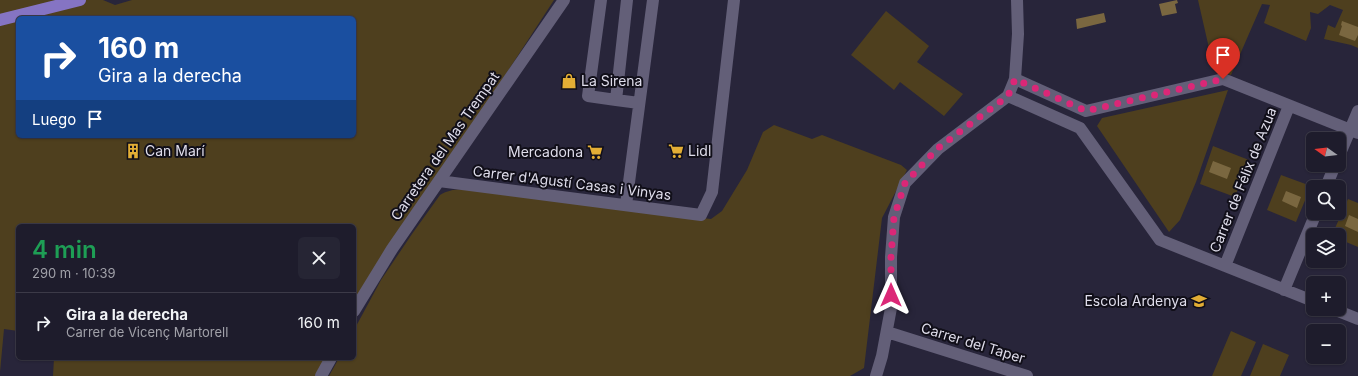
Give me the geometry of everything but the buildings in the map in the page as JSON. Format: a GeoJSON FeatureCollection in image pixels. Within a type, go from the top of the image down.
{"type":"FeatureCollection","features":[{"type":"Feature","properties":{"kind":"main road"},"geometry":{"type":"LineString","coordinates":[[0,20],[80,0]]}},
{"type":"Feature","properties":{"kind":"street","name":"Carretera del Mas Trempat"},"geometry":{"type":"LineString","coordinates":[[356,308],[392,249],[564,0]]}},
{"type":"Feature","properties":{"kind":"street"},"geometry":{"type":"LineString","coordinates":[[601,0],[588,96],[639,103]]}},
{"type":"Feature","properties":{"kind":"street"},"geometry":{"type":"LineString","coordinates":[[616,100],[627,0]]}},
{"type":"Feature","properties":{"kind":"street"},"geometry":{"type":"LineString","coordinates":[[626,205],[653,0]]}},
{"type":"Feature","properties":{"kind":"street","name":"Carrer d'Agustí Casas i Vinyas"},"geometry":{"type":"LineString","coordinates":[[439,181],[701,215],[712,192],[734,0]]}},
{"type":"Feature","properties":{"kind":"street"},"geometry":{"type":"LineString","coordinates":[[876,376],[882,356],[891,308],[891,257],[894,217],[905,183],[938,148],[1008,96],[1015,79],[1018,34],[1017,0]]}},
{"type":"Feature","properties":{"kind":"street"},"geometry":{"type":"LineString","coordinates":[[1015,79],[1086,111],[1223,79],[1354,132]]}},
{"type":"Feature","properties":{"kind":"street"},"geometry":{"type":"LineString","coordinates":[[1008,96],[1080,128],[1160,240],[1306,298]]}},
{"type":"Feature","properties":{"kind":"street","name":"Carrer de Félix de Azua"},"geometry":{"type":"LineString","coordinates":[[1225,266],[1289,106]]}},
{"type":"Feature","properties":{"kind":"street"},"geometry":{"type":"LineString","coordinates":[[1080,128],[1086,111]]}},
{"type":"Feature","properties":{"kind":"street"},"geometry":{"type":"LineString","coordinates":[[1346,145],[1354,132],[1358,111]]}},
{"type":"Feature","properties":{"kind":"street"},"geometry":{"type":"LineString","coordinates":[[1284,290],[1313,220]]}},
{"type":"Feature","properties":{"kind":"street"},"geometry":{"type":"LineString","coordinates":[[1346,314],[1358,319]]}},
{"type":"Feature","properties":{"kind":"street","name":"Carrer del Taper"},"geometry":{"type":"LineString","coordinates":[[887,332],[1022,375]]}},
{"type":"Feature","properties":{"kind":"street"},"geometry":{"type":"LineString","coordinates":[[321,376],[330,360]]}},
{"type":"Feature","properties":{"kind":"shaded area"},"geometry":{"type":"Polygon","coordinates":[[[0,0],[103,0],[115,5],[132,0],[554,0],[356,305],[356,224],[16,224],[16,331],[4,329],[0,372],[0,0]]]}},
{"type":"Feature","properties":{"kind":"shaded area"},"geometry":{"type":"Polygon","coordinates":[[[1177,0],[1178,3],[1175,4],[1177,13],[1162,16],[1159,4],[1177,0]]]}},
{"type":"Feature","properties":{"kind":"shaded area"},"geometry":{"type":"Polygon","coordinates":[[[1198,0],[1358,0],[1358,48],[1324,39],[1328,25],[1335,28],[1343,10],[1330,5],[1318,14],[1310,12],[1311,28],[1306,41],[1264,23],[1270,5],[1262,4],[1231,75],[1214,70],[1198,0]]]}},
{"type":"Feature","properties":{"kind":"shaded area"},"geometry":{"type":"Polygon","coordinates":[[[886,11],[929,46],[917,62],[963,94],[944,116],[900,82],[894,90],[851,55],[886,11]]]}},
{"type":"Feature","properties":{"kind":"shaded area"},"geometry":{"type":"Polygon","coordinates":[[[1104,13],[1106,22],[1077,29],[1076,19],[1104,13]]]}},
{"type":"Feature","properties":{"kind":"shaded area"},"geometry":{"type":"Polygon","coordinates":[[[1342,21],[1358,27],[1358,35],[1355,41],[1339,35],[1342,21]]]}},
{"type":"Feature","properties":{"kind":"shaded area"},"geometry":{"type":"Polygon","coordinates":[[[1228,90],[1196,182],[1180,220],[1169,232],[1097,126],[1102,118],[1228,90]]]}},
{"type":"Feature","properties":{"kind":"shaded area"},"geometry":{"type":"Polygon","coordinates":[[[774,125],[812,139],[822,135],[901,165],[907,170],[882,218],[864,368],[850,376],[329,376],[338,360],[356,360],[356,326],[381,280],[440,195],[454,190],[470,190],[711,219],[722,211],[747,170],[763,132],[774,125]]]}},
{"type":"Feature","properties":{"kind":"shaded area"},"geometry":{"type":"Polygon","coordinates":[[[1213,146],[1249,160],[1235,197],[1200,184],[1213,146]]]}},
{"type":"Feature","properties":{"kind":"shaded area"},"geometry":{"type":"Polygon","coordinates":[[[1213,161],[1231,168],[1227,179],[1209,172],[1213,161]]]}},
{"type":"Feature","properties":{"kind":"shaded area"},"geometry":{"type":"Polygon","coordinates":[[[1281,175],[1306,184],[1306,198],[1296,222],[1267,210],[1281,175]]]}},
{"type":"Feature","properties":{"kind":"shaded area"},"geometry":{"type":"Polygon","coordinates":[[[1286,191],[1301,197],[1297,208],[1282,201],[1286,191]]]}},
{"type":"Feature","properties":{"kind":"shaded area"},"geometry":{"type":"Polygon","coordinates":[[[1348,199],[1358,203],[1358,247],[1346,242],[1346,228],[1335,228],[1339,220],[1346,220],[1346,204],[1348,199]]]}},
{"type":"Feature","properties":{"kind":"shaded area"},"geometry":{"type":"Polygon","coordinates":[[[1349,215],[1358,219],[1358,232],[1345,226],[1349,215]]]}},
{"type":"Feature","properties":{"kind":"shaded area"},"geometry":{"type":"Polygon","coordinates":[[[1231,331],[1256,342],[1241,376],[1212,376],[1231,331]]]}},
{"type":"Feature","properties":{"kind":"shaded area"},"geometry":{"type":"Polygon","coordinates":[[[1263,344],[1289,355],[1280,376],[1250,376],[1263,344]]]}},
{"type":"Feature","properties":{"kind":"shaded area"},"geometry":{"type":"Polygon","coordinates":[[[54,360],[325,360],[315,376],[53,376],[54,360]]]}},
{"type":"Feature","properties":{"kind":"place","name":"La Sirena"},"geometry":{"type":"Point","coordinates":[569,81]}},
{"type":"Feature","properties":{"kind":"place","name":"Can Marí"},"geometry":{"type":"Point","coordinates":[133,151]}},
{"type":"Feature","properties":{"kind":"place","name":"Lidl"},"geometry":{"type":"Point","coordinates":[676,151]}},
{"type":"Feature","properties":{"kind":"place","name":"Mercadona"},"geometry":{"type":"Point","coordinates":[595,152]}},
{"type":"Feature","properties":{"kind":"place","name":"Escola Ardenya"},"geometry":{"type":"Point","coordinates":[1199,301]}},
{"type":"Feature","properties":{"kind":"route"},"geometry":{"type":"LineString","coordinates":[[891,295],[891,257],[894,217],[905,183],[938,148],[1008,96],[1015,79],[1086,111],[1223,79]]}}]}
